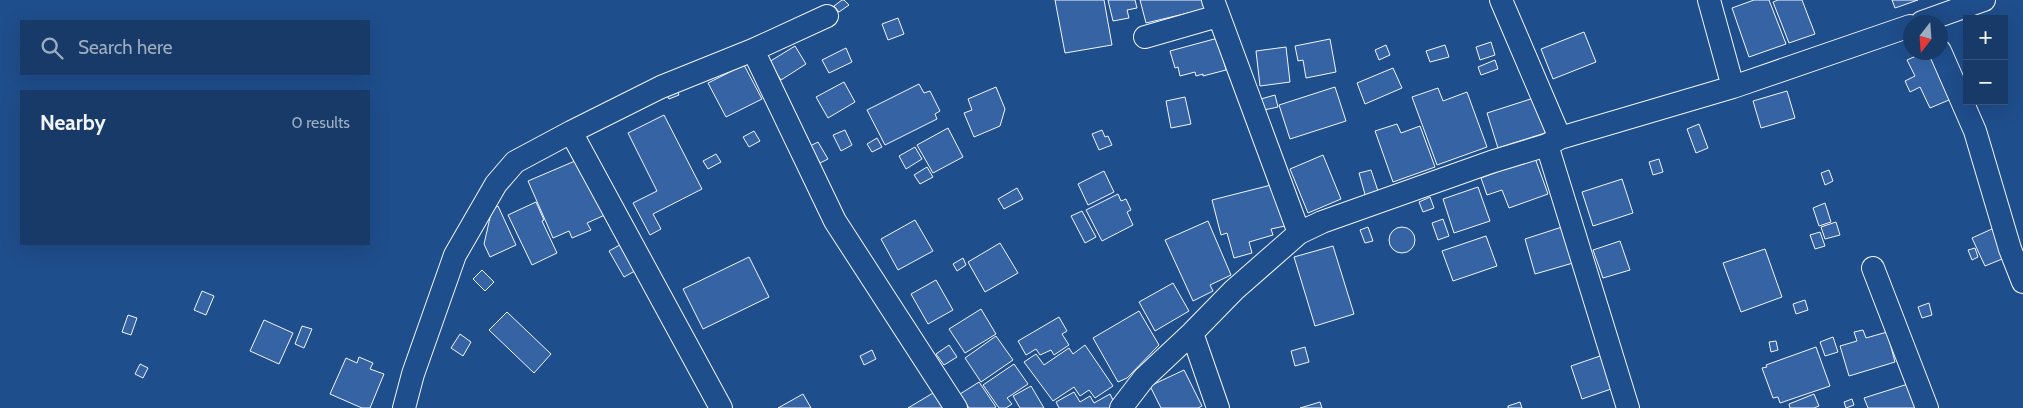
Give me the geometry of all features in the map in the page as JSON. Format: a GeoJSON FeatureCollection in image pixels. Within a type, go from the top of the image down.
{"type":"FeatureCollection","features":[{"type":"Feature","properties":{"kind":"street"},"geometry":{"type":"LineString","coordinates":[[1501,0],[1554,142],[1628,408]]}},
{"type":"Feature","properties":{"kind":"street"},"geometry":{"type":"LineString","coordinates":[[1709,0],[1733,87]]}},
{"type":"Feature","properties":{"kind":"street"},"geometry":{"type":"LineString","coordinates":[[1944,15],[1984,0]]}},
{"type":"Feature","properties":{"kind":"street"},"geometry":{"type":"LineString","coordinates":[[1145,37],[1216,8],[1299,233]]}},
{"type":"Feature","properties":{"kind":"street"},"geometry":{"type":"LineString","coordinates":[[404,408],[412,374],[455,255],[496,184],[515,162],[661,86],[753,50],[827,16]]}},
{"type":"Feature","properties":{"kind":"street"},"geometry":{"type":"LineString","coordinates":[[1121,408],[1144,378],[1234,290],[1299,233],[1322,222],[1491,162],[1733,87],[1903,29]]}},
{"type":"Feature","properties":{"kind":"street"},"geometry":{"type":"LineString","coordinates":[[753,50],[835,222],[956,408]]}},
{"type":"Feature","properties":{"kind":"street"},"geometry":{"type":"LineString","coordinates":[[1944,60],[1975,131],[2010,248],[2023,282]]}},
{"type":"Feature","properties":{"kind":"street"},"geometry":{"type":"LineString","coordinates":[[571,132],[721,408]]}},
{"type":"Feature","properties":{"kind":"street"},"geometry":{"type":"LineString","coordinates":[[1873,268],[1927,408]]}},
{"type":"Feature","properties":{"kind":"street"},"geometry":{"type":"LineString","coordinates":[[1192,333],[1218,408]]}},
{"type":"Feature","properties":{"kind":"building"},"geometry":{"type":"Polygon","coordinates":[[[842,0],[849,5],[839,12],[834,6],[842,0]]]}},
{"type":"Feature","properties":{"kind":"building"},"geometry":{"type":"Polygon","coordinates":[[[1055,0],[1104,0],[1112,45],[1065,53],[1055,0]]]}},
{"type":"Feature","properties":{"kind":"building"},"geometry":{"type":"Polygon","coordinates":[[[1108,0],[1135,0],[1137,8],[1127,10],[1129,18],[1113,21],[1108,0]]]}},
{"type":"Feature","properties":{"kind":"building"},"geometry":{"type":"Polygon","coordinates":[[[1140,0],[1207,0],[1209,8],[1146,23],[1140,0]]]}},
{"type":"Feature","properties":{"kind":"building"},"geometry":{"type":"Polygon","coordinates":[[[1754,0],[1769,0],[1786,44],[1749,57],[1732,8],[1754,0]]]}},
{"type":"Feature","properties":{"kind":"building"},"geometry":{"type":"Polygon","coordinates":[[[1778,0],[1802,0],[1815,34],[1789,43],[1773,2],[1778,0]]]}},
{"type":"Feature","properties":{"kind":"building"},"geometry":{"type":"Polygon","coordinates":[[[1892,0],[1918,0],[1895,8],[1892,0]]]}},
{"type":"Feature","properties":{"kind":"building"},"geometry":{"type":"Polygon","coordinates":[[[898,18],[904,34],[888,40],[882,24],[898,18]]]}},
{"type":"Feature","properties":{"kind":"building"},"geometry":{"type":"Polygon","coordinates":[[[1584,32],[1596,62],[1553,79],[1541,49],[1584,32]]]}},
{"type":"Feature","properties":{"kind":"building"},"geometry":{"type":"Polygon","coordinates":[[[1218,38],[1226,70],[1203,76],[1203,74],[1196,76],[1195,72],[1180,76],[1178,67],[1175,68],[1170,51],[1218,38]]]}},
{"type":"Feature","properties":{"kind":"building"},"geometry":{"type":"Polygon","coordinates":[[[1330,39],[1336,72],[1306,78],[1303,60],[1298,61],[1295,46],[1330,39]]]}},
{"type":"Feature","properties":{"kind":"building"},"geometry":{"type":"Polygon","coordinates":[[[1491,42],[1495,55],[1480,60],[1476,47],[1491,42]]]}},
{"type":"Feature","properties":{"kind":"building"},"geometry":{"type":"Polygon","coordinates":[[[1386,45],[1390,55],[1379,60],[1375,50],[1386,45]]]}},
{"type":"Feature","properties":{"kind":"building"},"geometry":{"type":"Polygon","coordinates":[[[1445,45],[1449,57],[1430,62],[1426,51],[1445,45]]]}},
{"type":"Feature","properties":{"kind":"building"},"geometry":{"type":"Polygon","coordinates":[[[795,46],[806,64],[781,80],[769,62],[795,46]]]}},
{"type":"Feature","properties":{"kind":"building"},"geometry":{"type":"Polygon","coordinates":[[[1286,47],[1290,82],[1260,86],[1256,51],[1286,47]]]}},
{"type":"Feature","properties":{"kind":"building"},"geometry":{"type":"Polygon","coordinates":[[[846,48],[852,62],[829,73],[822,60],[846,48]]]}},
{"type":"Feature","properties":{"kind":"building"},"geometry":{"type":"Polygon","coordinates":[[[1495,60],[1498,69],[1481,75],[1478,67],[1495,60]]]}},
{"type":"Feature","properties":{"kind":"building"},"geometry":{"type":"Polygon","coordinates":[[[1907,60],[1940,60],[1956,97],[1930,108],[1920,87],[1910,92],[1905,81],[1915,76],[1907,60]]]}},
{"type":"Feature","properties":{"kind":"building"},"geometry":{"type":"Polygon","coordinates":[[[744,65],[762,99],[726,117],[708,83],[744,65]]]}},
{"type":"Feature","properties":{"kind":"building"},"geometry":{"type":"Polygon","coordinates":[[[1393,68],[1402,88],[1365,104],[1357,83],[1393,68]]]}},
{"type":"Feature","properties":{"kind":"building"},"geometry":{"type":"Polygon","coordinates":[[[844,82],[855,102],[828,118],[816,97],[844,82]]]}},
{"type":"Feature","properties":{"kind":"building"},"geometry":{"type":"Polygon","coordinates":[[[919,84],[924,93],[930,91],[940,111],[935,114],[937,119],[885,145],[867,110],[919,84]]]}},
{"type":"Feature","properties":{"kind":"building"},"geometry":{"type":"Polygon","coordinates":[[[996,87],[1005,109],[1000,126],[974,137],[964,113],[972,110],[968,99],[996,87]]]}},
{"type":"Feature","properties":{"kind":"building"},"geometry":{"type":"Polygon","coordinates":[[[1335,87],[1346,121],[1290,139],[1279,105],[1335,87]]]}},
{"type":"Feature","properties":{"kind":"building"},"geometry":{"type":"Polygon","coordinates":[[[676,88],[679,95],[669,99],[665,92],[676,88]]]}},
{"type":"Feature","properties":{"kind":"building"},"geometry":{"type":"Polygon","coordinates":[[[1438,88],[1443,101],[1467,92],[1487,147],[1437,165],[1412,97],[1438,88]]]}},
{"type":"Feature","properties":{"kind":"building"},"geometry":{"type":"Polygon","coordinates":[[[1787,91],[1795,118],[1761,128],[1753,101],[1787,91]]]}},
{"type":"Feature","properties":{"kind":"building"},"geometry":{"type":"Polygon","coordinates":[[[1275,95],[1278,107],[1264,110],[1261,99],[1275,95]]]}},
{"type":"Feature","properties":{"kind":"building"},"geometry":{"type":"Polygon","coordinates":[[[1185,97],[1191,124],[1171,128],[1166,101],[1185,97]]]}},
{"type":"Feature","properties":{"kind":"building"},"geometry":{"type":"Polygon","coordinates":[[[1537,97],[1548,132],[1498,148],[1487,113],[1537,97]]]}},
{"type":"Feature","properties":{"kind":"building"},"geometry":{"type":"Polygon","coordinates":[[[664,115],[702,189],[653,214],[661,229],[650,235],[633,203],[657,191],[628,133],[664,115]]]}},
{"type":"Feature","properties":{"kind":"building"},"geometry":{"type":"Polygon","coordinates":[[[1397,124],[1401,133],[1420,126],[1435,167],[1393,182],[1375,131],[1397,124]]]}},
{"type":"Feature","properties":{"kind":"building"},"geometry":{"type":"Polygon","coordinates":[[[1699,124],[1708,148],[1696,153],[1687,129],[1699,124]]]}},
{"type":"Feature","properties":{"kind":"building"},"geometry":{"type":"Polygon","coordinates":[[[948,128],[963,157],[933,173],[917,145],[948,128]]]}},
{"type":"Feature","properties":{"kind":"building"},"geometry":{"type":"Polygon","coordinates":[[[845,130],[852,145],[841,151],[833,135],[845,130]]]}},
{"type":"Feature","properties":{"kind":"building"},"geometry":{"type":"Polygon","coordinates":[[[1102,130],[1105,137],[1108,136],[1112,145],[1099,150],[1092,134],[1102,130]]]}},
{"type":"Feature","properties":{"kind":"building"},"geometry":{"type":"Polygon","coordinates":[[[754,131],[760,141],[749,147],[743,137],[754,131]]]}},
{"type":"Feature","properties":{"kind":"building"},"geometry":{"type":"Polygon","coordinates":[[[877,138],[882,147],[872,152],[867,144],[877,138]]]}},
{"type":"Feature","properties":{"kind":"building"},"geometry":{"type":"Polygon","coordinates":[[[818,142],[828,159],[820,163],[810,146],[818,142]]]}},
{"type":"Feature","properties":{"kind":"building"},"geometry":{"type":"Polygon","coordinates":[[[915,147],[922,159],[906,169],[899,156],[915,147]]]}},
{"type":"Feature","properties":{"kind":"building"},"geometry":{"type":"Polygon","coordinates":[[[716,154],[721,162],[708,169],[703,161],[716,154]]]}},
{"type":"Feature","properties":{"kind":"building"},"geometry":{"type":"Polygon","coordinates":[[[1323,155],[1341,199],[1308,213],[1290,169],[1323,155]]]}},
{"type":"Feature","properties":{"kind":"building"},"geometry":{"type":"Polygon","coordinates":[[[582,158],[607,214],[587,223],[591,230],[572,238],[569,231],[553,238],[528,181],[582,158]]]}},
{"type":"Feature","properties":{"kind":"building"},"geometry":{"type":"Polygon","coordinates":[[[1535,158],[1548,194],[1509,208],[1502,190],[1487,195],[1481,178],[1535,158]]]}},
{"type":"Feature","properties":{"kind":"building"},"geometry":{"type":"Polygon","coordinates":[[[1659,159],[1663,172],[1653,175],[1649,162],[1659,159]]]}},
{"type":"Feature","properties":{"kind":"building"},"geometry":{"type":"Polygon","coordinates":[[[927,167],[933,177],[920,184],[914,175],[927,167]]]}},
{"type":"Feature","properties":{"kind":"building"},"geometry":{"type":"Polygon","coordinates":[[[1371,170],[1379,194],[1366,198],[1359,173],[1371,170]]]}},
{"type":"Feature","properties":{"kind":"building"},"geometry":{"type":"Polygon","coordinates":[[[1829,170],[1833,181],[1825,185],[1821,173],[1829,170]]]}},
{"type":"Feature","properties":{"kind":"building"},"geometry":{"type":"Polygon","coordinates":[[[1104,171],[1114,192],[1088,205],[1078,184],[1104,171]]]}},
{"type":"Feature","properties":{"kind":"building"},"geometry":{"type":"Polygon","coordinates":[[[1622,179],[1633,213],[1593,226],[1582,192],[1622,179]]]}},
{"type":"Feature","properties":{"kind":"building"},"geometry":{"type":"Polygon","coordinates":[[[1279,183],[1285,226],[1271,229],[1273,235],[1249,242],[1252,253],[1234,258],[1227,233],[1221,235],[1212,200],[1279,183]]]}},
{"type":"Feature","properties":{"kind":"building"},"geometry":{"type":"Polygon","coordinates":[[[1478,187],[1490,221],[1454,233],[1443,199],[1478,187]]]}},
{"type":"Feature","properties":{"kind":"building"},"geometry":{"type":"Polygon","coordinates":[[[1017,188],[1023,199],[1004,209],[998,199],[1017,188]]]}},
{"type":"Feature","properties":{"kind":"building"},"geometry":{"type":"Polygon","coordinates":[[[1118,194],[1121,201],[1126,199],[1131,210],[1127,212],[1133,225],[1102,241],[1086,210],[1118,194]]]}},
{"type":"Feature","properties":{"kind":"building"},"geometry":{"type":"Polygon","coordinates":[[[1430,197],[1434,208],[1423,212],[1419,202],[1430,197]]]}},
{"type":"Feature","properties":{"kind":"building"},"geometry":{"type":"Polygon","coordinates":[[[536,202],[544,220],[542,221],[557,253],[532,265],[508,215],[536,202]]]}},
{"type":"Feature","properties":{"kind":"building"},"geometry":{"type":"Polygon","coordinates":[[[1825,203],[1831,222],[1819,226],[1813,208],[1825,203]]]}},
{"type":"Feature","properties":{"kind":"building"},"geometry":{"type":"Polygon","coordinates":[[[498,206],[516,245],[490,257],[484,244],[492,209],[498,206]]]}},
{"type":"Feature","properties":{"kind":"building"},"geometry":{"type":"Polygon","coordinates":[[[1082,211],[1096,237],[1085,243],[1071,216],[1082,211]]]}},
{"type":"Feature","properties":{"kind":"building"},"geometry":{"type":"Polygon","coordinates":[[[1443,219],[1449,236],[1438,240],[1432,223],[1443,219]]]}},
{"type":"Feature","properties":{"kind":"building"},"geometry":{"type":"Polygon","coordinates":[[[915,220],[933,251],[898,270],[881,239],[915,220]]]}},
{"type":"Feature","properties":{"kind":"building"},"geometry":{"type":"Polygon","coordinates":[[[1208,221],[1231,275],[1210,285],[1213,291],[1193,301],[1165,240],[1208,221]]]}},
{"type":"Feature","properties":{"kind":"building"},"geometry":{"type":"Polygon","coordinates":[[[1836,222],[1840,235],[1825,239],[1821,227],[1836,222]]]}},
{"type":"Feature","properties":{"kind":"building"},"geometry":{"type":"Polygon","coordinates":[[[1368,227],[1373,241],[1365,243],[1360,230],[1368,227]]]}},
{"type":"Feature","properties":{"kind":"building"},"geometry":{"type":"Polygon","coordinates":[[[1402,227],[1411,231],[1415,240],[1411,249],[1402,253],[1393,249],[1389,240],[1393,231],[1402,227]]]}},
{"type":"Feature","properties":{"kind":"building"},"geometry":{"type":"Polygon","coordinates":[[[1562,227],[1573,263],[1535,274],[1525,239],[1562,227]]]}},
{"type":"Feature","properties":{"kind":"building"},"geometry":{"type":"Polygon","coordinates":[[[1994,228],[2007,257],[1985,266],[1972,238],[1994,228]]]}},
{"type":"Feature","properties":{"kind":"building"},"geometry":{"type":"Polygon","coordinates":[[[1820,232],[1825,246],[1815,249],[1810,235],[1820,232]]]}},
{"type":"Feature","properties":{"kind":"building"},"geometry":{"type":"Polygon","coordinates":[[[1486,236],[1497,266],[1453,281],[1442,251],[1486,236]]]}},
{"type":"Feature","properties":{"kind":"building"},"geometry":{"type":"Polygon","coordinates":[[[627,241],[642,267],[624,277],[609,251],[627,241]]]}},
{"type":"Feature","properties":{"kind":"building"},"geometry":{"type":"Polygon","coordinates":[[[1620,241],[1630,270],[1603,278],[1593,250],[1620,241]]]}},
{"type":"Feature","properties":{"kind":"building"},"geometry":{"type":"Polygon","coordinates":[[[1000,243],[1018,273],[985,292],[968,262],[1000,243]]]}},
{"type":"Feature","properties":{"kind":"building"},"geometry":{"type":"Polygon","coordinates":[[[1333,246],[1354,314],[1315,326],[1294,257],[1333,246]]]}},
{"type":"Feature","properties":{"kind":"building"},"geometry":{"type":"Polygon","coordinates":[[[1975,248],[1978,257],[1972,260],[1968,250],[1975,248]]]}},
{"type":"Feature","properties":{"kind":"building"},"geometry":{"type":"Polygon","coordinates":[[[1765,249],[1782,297],[1741,312],[1723,263],[1765,249]]]}},
{"type":"Feature","properties":{"kind":"building"},"geometry":{"type":"Polygon","coordinates":[[[749,257],[769,297],[703,329],[683,289],[749,257]]]}},
{"type":"Feature","properties":{"kind":"building"},"geometry":{"type":"Polygon","coordinates":[[[963,258],[966,265],[957,271],[953,264],[963,258]]]}},
{"type":"Feature","properties":{"kind":"building"},"geometry":{"type":"Polygon","coordinates":[[[482,270],[494,282],[485,291],[473,279],[482,270]]]}},
{"type":"Feature","properties":{"kind":"building"},"geometry":{"type":"Polygon","coordinates":[[[936,280],[953,310],[928,324],[911,294],[936,280]]]}},
{"type":"Feature","properties":{"kind":"building"},"geometry":{"type":"Polygon","coordinates":[[[1173,283],[1189,311],[1155,331],[1139,302],[1173,283]]]}},
{"type":"Feature","properties":{"kind":"building"},"geometry":{"type":"Polygon","coordinates":[[[202,291],[214,296],[206,315],[194,310],[202,291]]]}},
{"type":"Feature","properties":{"kind":"building"},"geometry":{"type":"Polygon","coordinates":[[[1805,300],[1808,310],[1796,314],[1793,304],[1805,300]]]}},
{"type":"Feature","properties":{"kind":"building"},"geometry":{"type":"Polygon","coordinates":[[[1929,303],[1932,315],[1922,318],[1918,307],[1929,303]]]}},
{"type":"Feature","properties":{"kind":"building"},"geometry":{"type":"Polygon","coordinates":[[[981,309],[996,334],[965,353],[949,329],[981,309]]]}},
{"type":"Feature","properties":{"kind":"building"},"geometry":{"type":"Polygon","coordinates":[[[1139,311],[1159,345],[1127,378],[1118,382],[1093,338],[1139,311]]]}},
{"type":"Feature","properties":{"kind":"building"},"geometry":{"type":"Polygon","coordinates":[[[507,312],[551,354],[534,373],[489,330],[507,312]]]}},
{"type":"Feature","properties":{"kind":"building"},"geometry":{"type":"Polygon","coordinates":[[[128,315],[137,318],[131,335],[122,332],[128,315]]]}},
{"type":"Feature","properties":{"kind":"building"},"geometry":{"type":"Polygon","coordinates":[[[1059,317],[1067,331],[1062,334],[1069,345],[1054,355],[1051,350],[1040,355],[1036,349],[1026,355],[1018,341],[1059,317]]]}},
{"type":"Feature","properties":{"kind":"building"},"geometry":{"type":"Polygon","coordinates":[[[264,320],[293,333],[279,364],[250,351],[264,320]]]}},
{"type":"Feature","properties":{"kind":"building"},"geometry":{"type":"Polygon","coordinates":[[[302,326],[312,329],[304,348],[295,344],[302,326]]]}},
{"type":"Feature","properties":{"kind":"building"},"geometry":{"type":"Polygon","coordinates":[[[1863,330],[1866,338],[1887,332],[1895,362],[1849,376],[1840,346],[1857,341],[1854,332],[1863,330]]]}},
{"type":"Feature","properties":{"kind":"building"},"geometry":{"type":"Polygon","coordinates":[[[460,334],[471,342],[463,356],[451,348],[460,334]]]}},
{"type":"Feature","properties":{"kind":"building"},"geometry":{"type":"Polygon","coordinates":[[[996,336],[1013,360],[981,382],[965,358],[996,336]]]}},
{"type":"Feature","properties":{"kind":"building"},"geometry":{"type":"Polygon","coordinates":[[[1833,337],[1838,352],[1825,356],[1820,342],[1833,337]]]}},
{"type":"Feature","properties":{"kind":"building"},"geometry":{"type":"Polygon","coordinates":[[[1776,341],[1778,350],[1771,352],[1769,342],[1776,341]]]}},
{"type":"Feature","properties":{"kind":"building"},"geometry":{"type":"Polygon","coordinates":[[[949,345],[957,357],[944,365],[936,354],[949,345]]]}},
{"type":"Feature","properties":{"kind":"building"},"geometry":{"type":"Polygon","coordinates":[[[1085,345],[1113,386],[1095,398],[1089,390],[1080,396],[1074,387],[1053,401],[1024,362],[1036,354],[1044,365],[1069,348],[1073,354],[1085,345]]]}},
{"type":"Feature","properties":{"kind":"building"},"geometry":{"type":"Polygon","coordinates":[[[1305,347],[1309,362],[1295,366],[1291,351],[1305,347]]]}},
{"type":"Feature","properties":{"kind":"building"},"geometry":{"type":"Polygon","coordinates":[[[1816,347],[1830,386],[1780,403],[1778,397],[1773,398],[1762,368],[1816,347]]]}},
{"type":"Feature","properties":{"kind":"building"},"geometry":{"type":"Polygon","coordinates":[[[872,350],[876,359],[864,365],[860,356],[872,350]]]}},
{"type":"Feature","properties":{"kind":"building"},"geometry":{"type":"Polygon","coordinates":[[[1603,355],[1614,388],[1582,399],[1571,366],[1603,355]]]}},
{"type":"Feature","properties":{"kind":"building"},"geometry":{"type":"Polygon","coordinates":[[[359,357],[373,363],[370,369],[384,374],[370,408],[362,408],[330,394],[346,358],[357,363],[359,357]]]}},
{"type":"Feature","properties":{"kind":"building"},"geometry":{"type":"Polygon","coordinates":[[[140,364],[148,368],[143,378],[135,374],[140,364]]]}},
{"type":"Feature","properties":{"kind":"building"},"geometry":{"type":"Polygon","coordinates":[[[1014,364],[1028,384],[1007,398],[1012,404],[1006,408],[999,408],[983,385],[1014,364]]]}},
{"type":"Feature","properties":{"kind":"building"},"geometry":{"type":"Polygon","coordinates":[[[1184,370],[1202,406],[1198,408],[1161,408],[1150,386],[1184,370]]]}},
{"type":"Feature","properties":{"kind":"building"},"geometry":{"type":"Polygon","coordinates":[[[979,382],[996,407],[969,408],[960,394],[979,382]]]}},
{"type":"Feature","properties":{"kind":"building"},"geometry":{"type":"Polygon","coordinates":[[[1908,384],[1915,408],[1868,408],[1864,398],[1908,384]]]}},
{"type":"Feature","properties":{"kind":"building"},"geometry":{"type":"Polygon","coordinates":[[[1031,386],[1044,408],[1020,408],[1013,396],[1031,386]]]}},
{"type":"Feature","properties":{"kind":"building"},"geometry":{"type":"Polygon","coordinates":[[[938,390],[948,408],[908,408],[938,390]]]}},
{"type":"Feature","properties":{"kind":"building"},"geometry":{"type":"Polygon","coordinates":[[[1074,392],[1080,402],[1090,396],[1094,403],[1110,394],[1117,408],[1059,408],[1056,402],[1074,392]]]}},
{"type":"Feature","properties":{"kind":"building"},"geometry":{"type":"Polygon","coordinates":[[[803,394],[811,408],[778,408],[803,394]]]}},
{"type":"Feature","properties":{"kind":"building"},"geometry":{"type":"Polygon","coordinates":[[[1814,394],[1819,406],[1814,408],[1790,408],[1789,404],[1814,394]]]}},
{"type":"Feature","properties":{"kind":"building"},"geometry":{"type":"Polygon","coordinates":[[[1852,399],[1854,405],[1846,408],[1844,402],[1852,399]]]}},
{"type":"Feature","properties":{"kind":"building"},"geometry":{"type":"Polygon","coordinates":[[[1320,402],[1322,408],[1300,408],[1320,402]]]}},
{"type":"Feature","properties":{"kind":"building"},"geometry":{"type":"Polygon","coordinates":[[[1520,402],[1522,408],[1508,408],[1508,406],[1520,402]]]}}]}
